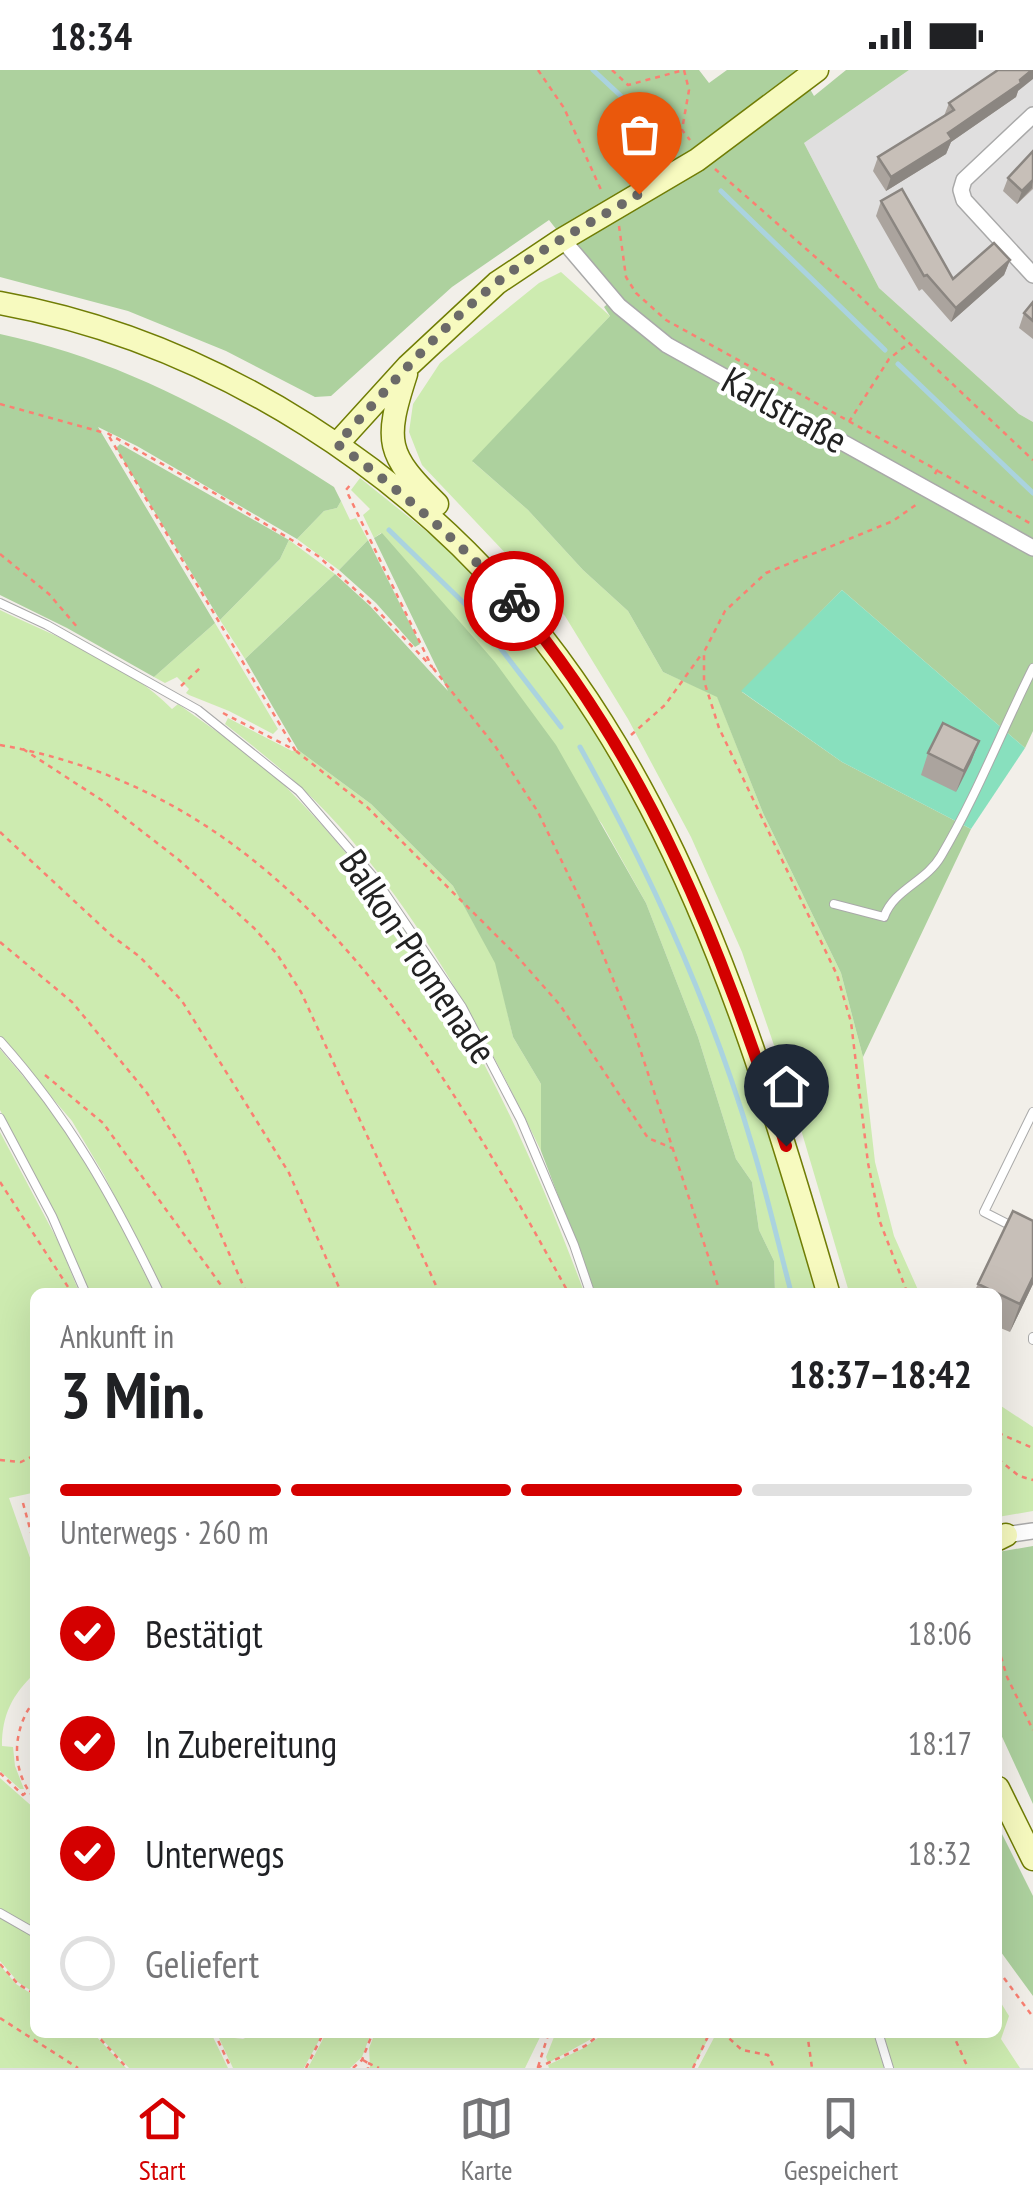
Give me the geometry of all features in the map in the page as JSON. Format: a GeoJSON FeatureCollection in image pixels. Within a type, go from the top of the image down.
{"type":"FeatureCollection","features":[{"type":"Feature","properties":{"kind":"main road"},"geometry":{"type":"LineString","coordinates":[[337,444],[408,366],[497,283],[562,239],[702,156],[817,70]]}},
{"type":"Feature","properties":{"kind":"main road"},"geometry":{"type":"LineString","coordinates":[[0,303],[48,312],[142,340],[239,383],[365,464],[454,536],[516,602],[562,661],[618,746],[682,866],[722,961],[786,1146],[827,1288]]}},
{"type":"Feature","properties":{"kind":"main road"},"geometry":{"type":"LineString","coordinates":[[408,366],[392,428],[403,469],[498,565],[551,627],[562,661]]}},
{"type":"Feature","properties":{"kind":"main road"},"geometry":{"type":"LineString","coordinates":[[1002,1796],[1033,1859]]}},
{"type":"Feature","properties":{"kind":"street"},"geometry":{"type":"LineString","coordinates":[[1033,115],[964,180],[961,190],[964,200],[1033,275]]}},
{"type":"Feature","properties":{"kind":"street","name":"Karlstraße"},"geometry":{"type":"LineString","coordinates":[[562,239],[619,306],[667,345],[1033,548]]}},
{"type":"Feature","properties":{"kind":"street"},"geometry":{"type":"LineString","coordinates":[[1002,1537],[1033,1530]]}},
{"type":"Feature","properties":{"kind":"lane","name":"Balkon-Promenade"},"geometry":{"type":"LineString","coordinates":[[0,602],[198,710],[299,791],[376,880],[462,1008],[521,1120],[589,1288]]}},
{"type":"Feature","properties":{"kind":"lane"},"geometry":{"type":"LineString","coordinates":[[834,904],[884,917],[890,900],[911,887],[939,860],[1033,668]]}},
{"type":"Feature","properties":{"kind":"lane"},"geometry":{"type":"LineString","coordinates":[[0,1041],[68,1123],[101,1176],[157,1288]]}},
{"type":"Feature","properties":{"kind":"lane"},"geometry":{"type":"LineString","coordinates":[[1033,1112],[984,1212],[1033,1237]]}},
{"type":"Feature","properties":{"kind":"lane"},"geometry":{"type":"LineString","coordinates":[[0,1118],[52,1216],[82,1288]]}},
{"type":"Feature","properties":{"kind":"lane"},"geometry":{"type":"LineString","coordinates":[[0,1913],[30,1931]]}},
{"type":"Feature","properties":{"kind":"lane"},"geometry":{"type":"LineString","coordinates":[[880,2038],[889,2068]]}},
{"type":"Feature","properties":{"kind":"path"},"geometry":{"type":"LineString","coordinates":[[538,70],[564,108],[621,230],[626,276],[647,305],[666,320],[1033,525]]}},
{"type":"Feature","properties":{"kind":"path"},"geometry":{"type":"LineString","coordinates":[[612,70],[628,85],[684,70],[689,90],[682,130],[702,156],[732,188],[778,223],[910,342],[1033,460]]}},
{"type":"Feature","properties":{"kind":"path"},"geometry":{"type":"LineString","coordinates":[[849,422],[889,360],[910,342]]}},
{"type":"Feature","properties":{"kind":"path"},"geometry":{"type":"LineString","coordinates":[[0,404],[107,434],[318,556],[370,602],[432,667],[495,746],[538,812],[582,903],[633,1028],[719,1288]]}},
{"type":"Feature","properties":{"kind":"path"},"geometry":{"type":"LineString","coordinates":[[107,434],[295,750]]}},
{"type":"Feature","properties":{"kind":"path"},"geometry":{"type":"LineString","coordinates":[[365,464],[346,490],[432,667]]}},
{"type":"Feature","properties":{"kind":"path"},"geometry":{"type":"LineString","coordinates":[[618,746],[666,705],[704,652],[726,611],[766,573],[893,521],[917,504],[937,470]]}},
{"type":"Feature","properties":{"kind":"path"},"geometry":{"type":"LineString","coordinates":[[0,554],[49,594],[91,649]]}},
{"type":"Feature","properties":{"kind":"path"},"geometry":{"type":"LineString","coordinates":[[704,652],[704,681],[719,728],[837,975],[851,1022],[868,1163],[880,1222],[905,1288]]}},
{"type":"Feature","properties":{"kind":"path"},"geometry":{"type":"LineString","coordinates":[[178,688],[200,668]]}},
{"type":"Feature","properties":{"kind":"path"},"geometry":{"type":"LineString","coordinates":[[198,710],[205,708],[231,716],[295,750],[367,807],[560,1005],[648,1138],[673,1148]]}},
{"type":"Feature","properties":{"kind":"path"},"geometry":{"type":"LineString","coordinates":[[0,745],[66,759],[124,780],[236,844],[308,906],[348,948],[443,1076],[566,1288]]}},
{"type":"Feature","properties":{"kind":"path"},"geometry":{"type":"LineString","coordinates":[[22,749],[103,801],[178,860],[278,954],[301,992],[437,1288]]}},
{"type":"Feature","properties":{"kind":"path"},"geometry":{"type":"LineString","coordinates":[[0,832],[140,957],[182,1002],[289,1172],[339,1288]]}},
{"type":"Feature","properties":{"kind":"path"},"geometry":{"type":"LineString","coordinates":[[0,942],[72,1002],[146,1093],[185,1153],[244,1288]]}},
{"type":"Feature","properties":{"kind":"path"},"geometry":{"type":"LineString","coordinates":[[24,1068],[41,1072],[103,1123],[223,1288]]}},
{"type":"Feature","properties":{"kind":"path"},"geometry":{"type":"LineString","coordinates":[[0,1182],[68,1288]]}},
{"type":"Feature","properties":{"kind":"path"},"geometry":{"type":"LineString","coordinates":[[1002,1435],[1033,1448]]}},
{"type":"Feature","properties":{"kind":"path"},"geometry":{"type":"LineString","coordinates":[[0,1460],[21,1462],[30,1458]]}},
{"type":"Feature","properties":{"kind":"path"},"geometry":{"type":"LineString","coordinates":[[1002,1461],[1019,1476],[1033,1480]]}},
{"type":"Feature","properties":{"kind":"path"},"geometry":{"type":"LineString","coordinates":[[22,1503],[30,1530]]}},
{"type":"Feature","properties":{"kind":"path"},"geometry":{"type":"LineString","coordinates":[[1002,1659],[1033,1730]]}},
{"type":"Feature","properties":{"kind":"path"},"geometry":{"type":"LineString","coordinates":[[0,1773],[23,1795],[28,1791],[18,1766],[17,1738],[30,1707]]}},
{"type":"Feature","properties":{"kind":"path"},"geometry":{"type":"LineString","coordinates":[[0,1964],[30,1991]]}},
{"type":"Feature","properties":{"kind":"path"},"geometry":{"type":"LineString","coordinates":[[1002,1975],[1033,2017]]}},
{"type":"Feature","properties":{"kind":"path"},"geometry":{"type":"LineString","coordinates":[[0,2018],[30,2037]]}},
{"type":"Feature","properties":{"kind":"path"},"geometry":{"type":"LineString","coordinates":[[31,2038],[78,2068]]}},
{"type":"Feature","properties":{"kind":"path"},"geometry":{"type":"LineString","coordinates":[[100,2038],[127,2068]]}},
{"type":"Feature","properties":{"kind":"path"},"geometry":{"type":"LineString","coordinates":[[217,2038],[231,2068]]}},
{"type":"Feature","properties":{"kind":"path"},"geometry":{"type":"LineString","coordinates":[[306,2068],[321,2038]]}},
{"type":"Feature","properties":{"kind":"path"},"geometry":{"type":"LineString","coordinates":[[353,2068],[362,2060],[371,2038]]}},
{"type":"Feature","properties":{"kind":"path"},"geometry":{"type":"LineString","coordinates":[[537,2068],[547,2038]]}},
{"type":"Feature","properties":{"kind":"path"},"geometry":{"type":"LineString","coordinates":[[537,2068],[595,2038]]}},
{"type":"Feature","properties":{"kind":"path"},"geometry":{"type":"LineString","coordinates":[[694,2068],[707,2038]]}},
{"type":"Feature","properties":{"kind":"path"},"geometry":{"type":"LineString","coordinates":[[729,2038],[742,2050],[768,2055],[774,2068]]}},
{"type":"Feature","properties":{"kind":"path"},"geometry":{"type":"LineString","coordinates":[[807,2038],[812,2068]]}},
{"type":"Feature","properties":{"kind":"path"},"geometry":{"type":"LineString","coordinates":[[955,2038],[968,2068]]}},
{"type":"Feature","properties":{"kind":"path"},"geometry":{"type":"LineString","coordinates":[[362,2060],[380,2068]]}},
{"type":"Feature","properties":{"kind":"shaded area"},"geometry":{"type":"Polygon","coordinates":[[[909,70],[1033,70],[1033,422],[1019,414],[879,288],[804,143],[909,70]]]}},
{"type":"Feature","properties":{"kind":"green space"},"geometry":{"type":"Polygon","coordinates":[[[0,70],[699,70],[709,83],[727,70],[799,70],[814,96],[846,70],[909,70],[804,143],[879,288],[1019,414],[1033,422],[1033,731],[1025,748],[842,590],[742,692],[842,762],[971,829],[863,1057],[841,973],[763,813],[717,697],[663,672],[628,611],[583,570],[528,510],[472,461],[610,316],[604,307],[612,300],[549,220],[452,287],[331,396],[315,397],[226,351],[128,311],[0,277],[0,70]]]}},
{"type":"Feature","properties":{"kind":"green space"},"geometry":{"type":"Polygon","coordinates":[[[561,272],[610,316],[473,462],[528,510],[583,570],[628,611],[663,672],[717,696],[763,813],[841,973],[863,1057],[875,1162],[894,1236],[917,1288],[848,1288],[789,1089],[742,952],[691,837],[628,719],[565,616],[422,465],[409,432],[413,404],[440,363],[539,283],[561,272]]]}},
{"type":"Feature","properties":{"kind":"green space"},"geometry":{"type":"Polygon","coordinates":[[[0,334],[89,359],[174,395],[255,438],[334,487],[341,501],[337,508],[324,511],[297,539],[98,427],[215,623],[154,677],[0,595],[0,334]]]}},
{"type":"Feature","properties":{"kind":"green space"},"geometry":{"type":"Polygon","coordinates":[[[120,444],[289,540],[280,559],[220,620],[116,448],[120,444]]]}},
{"type":"Feature","properties":{"kind":"green space"},"geometry":{"type":"Polygon","coordinates":[[[360,478],[441,543],[521,625],[580,705],[666,854],[753,1074],[816,1288],[775,1288],[774,1261],[759,1230],[752,1182],[736,1159],[698,1037],[646,903],[602,824],[381,533],[374,538],[363,515],[370,509],[351,490],[360,478]]]}},
{"type":"Feature","properties":{"kind":"green space"},"geometry":{"type":"Polygon","coordinates":[[[341,501],[350,520],[356,518],[368,540],[339,570],[297,539],[324,511],[337,508],[341,501]]]}},
{"type":"Feature","properties":{"kind":"green space"},"geometry":{"type":"Polygon","coordinates":[[[382,533],[495,662],[556,745],[646,903],[698,1037],[736,1159],[752,1182],[759,1230],[774,1261],[775,1288],[593,1288],[541,1151],[541,1084],[513,1037],[495,963],[453,886],[371,804],[298,750],[245,659],[335,574],[448,691],[374,538],[382,533]]]}},
{"type":"Feature","properties":{"kind":"green space"},"geometry":{"type":"Polygon","coordinates":[[[289,540],[335,574],[245,659],[220,620],[280,559],[289,540]]]}},
{"type":"Feature","properties":{"kind":"green space"},"geometry":{"type":"Polygon","coordinates":[[[368,540],[420,644],[415,647],[376,603],[339,570],[368,540]]]}},
{"type":"Feature","properties":{"kind":"green space"},"geometry":{"type":"Polygon","coordinates":[[[842,590],[1025,748],[971,829],[842,762],[741,691],[842,590]]]}},
{"type":"Feature","properties":{"kind":"green space"},"geometry":{"type":"Polygon","coordinates":[[[0,610],[113,665],[172,709],[178,704],[274,776],[336,841],[382,899],[462,1023],[528,1156],[582,1288],[161,1288],[72,1121],[0,1037],[0,610]]]}},
{"type":"Feature","properties":{"kind":"green space"},"geometry":{"type":"Polygon","coordinates":[[[215,623],[278,729],[273,734],[189,695],[189,689],[177,677],[165,683],[154,677],[215,623]]]}},
{"type":"Feature","properties":{"kind":"green space"},"geometry":{"type":"Polygon","coordinates":[[[228,718],[292,751],[298,750],[371,804],[453,886],[496,963],[513,1037],[541,1084],[541,1151],[473,1019],[391,890],[329,815],[225,724],[228,718]]]}},
{"type":"Feature","properties":{"kind":"green space"},"geometry":{"type":"Polygon","coordinates":[[[0,1049],[65,1126],[97,1178],[152,1288],[86,1288],[55,1214],[0,1110],[0,1049]]]}},
{"type":"Feature","properties":{"kind":"green space"},"geometry":{"type":"Polygon","coordinates":[[[0,1132],[60,1245],[77,1288],[30,1288],[30,1493],[9,1498],[30,1558],[30,1678],[10,1706],[2,1735],[2,1746],[13,1747],[24,1789],[0,1771],[0,1132]]]}},
{"type":"Feature","properties":{"kind":"green space"},"geometry":{"type":"Polygon","coordinates":[[[1002,1407],[1033,1427],[1033,1511],[1002,1516],[1002,1407]]]}},
{"type":"Feature","properties":{"kind":"green space"},"geometry":{"type":"Polygon","coordinates":[[[1033,1546],[1033,1804],[1002,1737],[1002,1551],[1033,1546]]]}},
{"type":"Feature","properties":{"kind":"green space"},"geometry":{"type":"Polygon","coordinates":[[[0,1778],[30,1805],[30,1926],[0,1910],[0,1778]]]}},
{"type":"Feature","properties":{"kind":"green space"},"geometry":{"type":"Polygon","coordinates":[[[1002,1834],[1033,1896],[1033,1996],[1002,1953],[1002,1834]]]}},
{"type":"Feature","properties":{"kind":"green space"},"geometry":{"type":"Polygon","coordinates":[[[0,1917],[30,1934],[30,1990],[0,1961],[0,1917]]]}},
{"type":"Feature","properties":{"kind":"green space"},"geometry":{"type":"Polygon","coordinates":[[[0,1965],[16,1984],[30,1993],[30,2038],[98,2038],[126,2068],[0,2068],[0,1965]]]}},
{"type":"Feature","properties":{"kind":"green space"},"geometry":{"type":"Polygon","coordinates":[[[1002,2005],[1009,2016],[1002,2036],[1002,2005]]]}},
{"type":"Feature","properties":{"kind":"green space"},"geometry":{"type":"Polygon","coordinates":[[[101,2038],[213,2038],[228,2068],[129,2068],[101,2038]]]}},
{"type":"Feature","properties":{"kind":"green space"},"geometry":{"type":"Polygon","coordinates":[[[219,2038],[320,2038],[304,2068],[233,2068],[219,2038]]]}},
{"type":"Feature","properties":{"kind":"green space"},"geometry":{"type":"Polygon","coordinates":[[[323,2038],[369,2038],[362,2057],[350,2068],[308,2068],[323,2038]]]}},
{"type":"Feature","properties":{"kind":"green space"},"geometry":{"type":"Polygon","coordinates":[[[373,2038],[540,2038],[525,2068],[370,2068],[373,2038]]]}},
{"type":"Feature","properties":{"kind":"green space"},"geometry":{"type":"Polygon","coordinates":[[[554,2038],[593,2038],[548,2063],[546,2057],[554,2038]]]}},
{"type":"Feature","properties":{"kind":"green space"},"geometry":{"type":"Polygon","coordinates":[[[598,2038],[707,2041],[693,2068],[549,2068],[548,2065],[598,2038]]]}},
{"type":"Feature","properties":{"kind":"green space"},"geometry":{"type":"Polygon","coordinates":[[[714,2038],[875,2038],[884,2068],[698,2068],[714,2038]]]}},
{"type":"Feature","properties":{"kind":"green space"},"geometry":{"type":"Polygon","coordinates":[[[884,2038],[1001,2038],[1020,2068],[894,2068],[884,2038]]]}},
{"type":"Feature","properties":{"kind":"building"},"geometry":{"type":"Polygon","coordinates":[[[998,70],[1032,70],[1021,83],[948,133],[952,139],[891,177],[878,157],[954,110],[949,103],[998,70]]]}},
{"type":"Feature","properties":{"kind":"building"},"geometry":{"type":"Polygon","coordinates":[[[1033,151],[1033,180],[1022,191],[1008,178],[1033,151]]]}},
{"type":"Feature","properties":{"kind":"building"},"geometry":{"type":"Polygon","coordinates":[[[902,189],[953,279],[994,243],[1010,260],[956,308],[924,276],[881,201],[902,189]]]}},
{"type":"Feature","properties":{"kind":"building"},"geometry":{"type":"Polygon","coordinates":[[[1033,302],[1033,321],[1024,313],[1033,302]]]}},
{"type":"Feature","properties":{"kind":"building"},"geometry":{"type":"Polygon","coordinates":[[[943,723],[979,741],[964,771],[928,753],[943,723]]]}},
{"type":"Feature","properties":{"kind":"building"},"geometry":{"type":"Polygon","coordinates":[[[1013,1211],[1033,1221],[1033,1277],[1020,1304],[1002,1295],[1002,1288],[978,1284],[1013,1211]]]}},
{"type":"Feature","properties":{"kind":"waterway"},"geometry":{"type":"LineString","coordinates":[[593,70],[667,139]]}},
{"type":"Feature","properties":{"kind":"waterway"},"geometry":{"type":"LineString","coordinates":[[721,191],[885,350]]}},
{"type":"Feature","properties":{"kind":"waterway"},"geometry":{"type":"LineString","coordinates":[[898,364],[1033,493]]}},
{"type":"Feature","properties":{"kind":"waterway"},"geometry":{"type":"LineString","coordinates":[[389,530],[471,610],[561,727]]}},
{"type":"Feature","properties":{"kind":"waterway"},"geometry":{"type":"LineString","coordinates":[[580,747],[654,891],[718,1042],[757,1163],[790,1288]]}},
{"type":"Feature","properties":{"kind":"way so far"},"geometry":{"type":"LineString","coordinates":[[514,601],[454,536],[337,444],[408,366],[497,283],[563,238],[639,194]]}},
{"type":"Feature","properties":{"kind":"route"},"geometry":{"type":"LineString","coordinates":[[514,601],[562,661],[618,746],[682,866],[722,961],[786,1146]]}}]}
